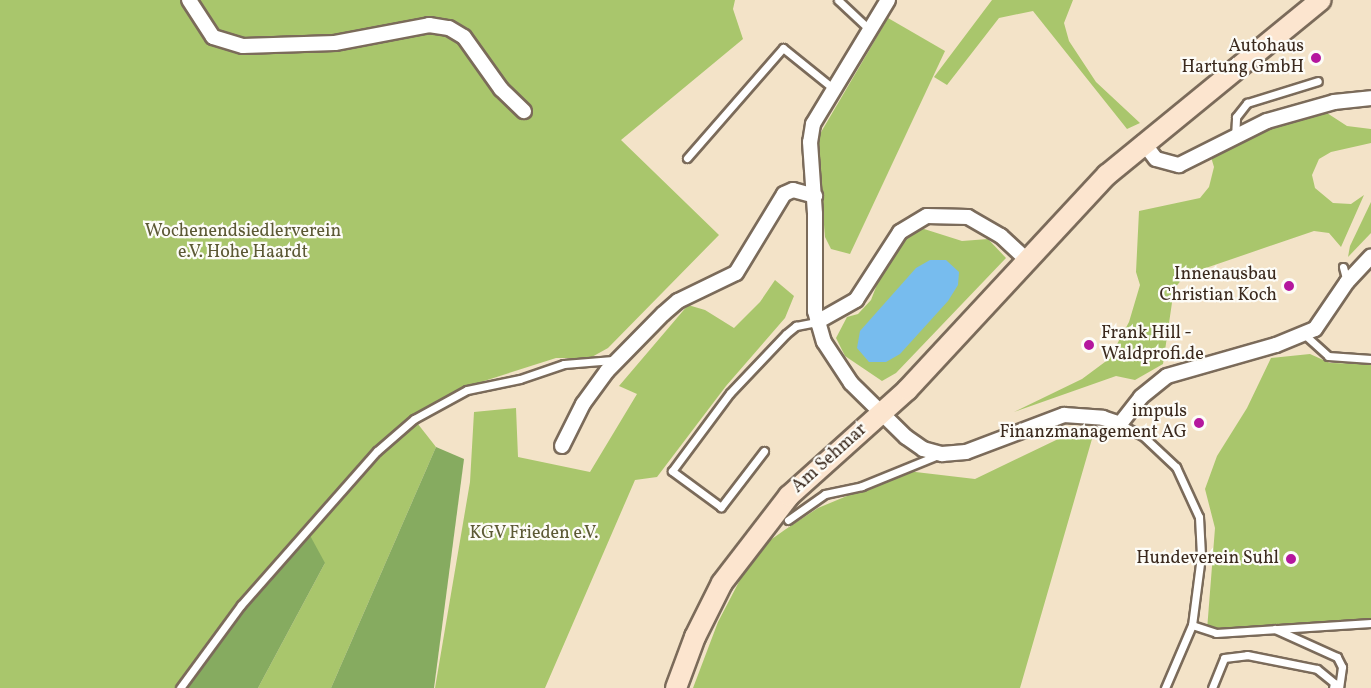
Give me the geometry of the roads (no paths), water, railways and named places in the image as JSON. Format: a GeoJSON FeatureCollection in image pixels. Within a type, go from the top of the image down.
{"type":"FeatureCollection","features":[{"type":"Feature","properties":{"kind":"main road","name":"Am Sehmar"},"geometry":{"type":"LineString","coordinates":[[676,688],[711,604],[749,545],[805,479],[880,414],[956,341],[1068,213],[1143,142],[1321,0]]}},
{"type":"Feature","properties":{"kind":"street"},"geometry":{"type":"LineString","coordinates":[[189,0],[213,37],[243,46],[335,43],[429,25],[449,28],[464,37],[501,89],[524,111]]}},
{"type":"Feature","properties":{"kind":"street"},"geometry":{"type":"LineString","coordinates":[[888,0],[813,124],[810,142],[815,196],[813,292],[817,322],[824,342],[840,368],[880,414],[914,443],[942,454],[966,452],[1064,416],[1102,418],[1120,424],[1145,392],[1167,376],[1305,335],[1321,325],[1347,282],[1371,256]]}},
{"type":"Feature","properties":{"kind":"street"},"geometry":{"type":"LineString","coordinates":[[1143,142],[1155,159],[1179,165],[1267,121],[1334,102],[1371,98]]}},
{"type":"Feature","properties":{"kind":"street"},"geometry":{"type":"LineString","coordinates":[[562,446],[583,404],[619,358],[670,307],[695,292],[736,273],[786,192],[793,189],[815,196]]}},
{"type":"Feature","properties":{"kind":"street"},"geometry":{"type":"LineString","coordinates":[[817,322],[856,300],[900,232],[927,216],[968,217],[1001,236],[1028,261]]}},
{"type":"Feature","properties":{"kind":"lane"},"geometry":{"type":"LineString","coordinates":[[838,0],[870,30]]}},
{"type":"Feature","properties":{"kind":"lane"},"geometry":{"type":"LineString","coordinates":[[687,158],[783,48],[835,90]]}},
{"type":"Feature","properties":{"kind":"lane"},"geometry":{"type":"LineString","coordinates":[[1235,138],[1236,117],[1247,103],[1318,81]]}},
{"type":"Feature","properties":{"kind":"lane"},"geometry":{"type":"LineString","coordinates":[[1343,267],[1347,282]]}},
{"type":"Feature","properties":{"kind":"lane"},"geometry":{"type":"LineString","coordinates":[[764,451],[721,507],[672,471],[730,393],[786,334],[796,326],[817,322]]}},
{"type":"Feature","properties":{"kind":"lane"},"geometry":{"type":"LineString","coordinates":[[1305,335],[1328,356],[1371,359]]}},
{"type":"Feature","properties":{"kind":"lane"},"geometry":{"type":"LineString","coordinates":[[180,688],[241,605],[377,451],[414,419],[467,390],[520,379],[564,364],[619,358]]}},
{"type":"Feature","properties":{"kind":"lane"},"geometry":{"type":"LineString","coordinates":[[1120,424],[1144,437],[1167,457],[1196,506],[1201,556],[1192,625],[1165,688]]}},
{"type":"Feature","properties":{"kind":"lane"},"geometry":{"type":"LineString","coordinates":[[788,520],[825,494],[862,486],[942,454]]}},
{"type":"Feature","properties":{"kind":"lane"},"geometry":{"type":"LineString","coordinates":[[1192,625],[1216,633],[1371,623]]}},
{"type":"Feature","properties":{"kind":"lane"},"geometry":{"type":"LineString","coordinates":[[1273,628],[1337,657],[1342,667],[1339,688]]}},
{"type":"Feature","properties":{"kind":"lane"},"geometry":{"type":"LineString","coordinates":[[1212,688],[1224,658],[1247,655],[1317,669],[1334,683],[1333,688]]}},
{"type":"Feature","properties":{"kind":"water"},"geometry":{"type":"Polygon","coordinates":[[[930,260],[946,260],[959,272],[958,285],[948,301],[900,354],[886,362],[869,362],[857,348],[860,331],[916,268],[930,260]]]}},
{"type":"Feature","properties":{"kind":"place","name":"Autohaus Hartung GmbH"},"geometry":{"type":"Point","coordinates":[1316,58]}},
{"type":"Feature","properties":{"kind":"place","name":"Innenausbau Christian Koch"},"geometry":{"type":"Point","coordinates":[1289,286]}},
{"type":"Feature","properties":{"kind":"place","name":"Frank Hill - Waldprofi.de"},"geometry":{"type":"Point","coordinates":[1089,345]}},
{"type":"Feature","properties":{"kind":"place","name":"impuls Finanzmanagement AG"},"geometry":{"type":"Point","coordinates":[1199,423]}},
{"type":"Feature","properties":{"kind":"place","name":"Hundeverein Suhl"},"geometry":{"type":"Point","coordinates":[1291,559]}},
{"type":"Feature","properties":{"kind":"park label","name":"Wochenendsiedlerverein e.V. Hohe Haardt"},"geometry":{"type":"Point","coordinates":[243,243]}},
{"type":"Feature","properties":{"kind":"park label","name":"KGV Frieden e.V."},"geometry":{"type":"Point","coordinates":[534,534]}}]}
